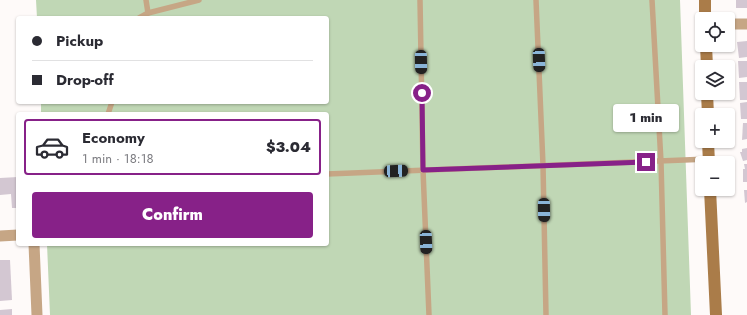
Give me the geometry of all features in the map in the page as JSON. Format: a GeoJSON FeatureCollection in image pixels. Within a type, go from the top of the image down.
{"type":"FeatureCollection","features":[{"type":"Feature","properties":{"kind":"main road"},"geometry":{"type":"LineString","coordinates":[[705,0],[705,12]]}},
{"type":"Feature","properties":{"kind":"main road"},"geometry":{"type":"LineString","coordinates":[[710,196],[716,315]]}},
{"type":"Feature","properties":{"kind":"street"},"geometry":{"type":"LineString","coordinates":[[735,24],[747,24]]}},
{"type":"Feature","properties":{"kind":"street"},"geometry":{"type":"LineString","coordinates":[[0,236],[16,235]]}},
{"type":"Feature","properties":{"kind":"street"},"geometry":{"type":"LineString","coordinates":[[34,246],[37,315]]}},
{"type":"Feature","properties":{"kind":"lane"},"geometry":{"type":"LineString","coordinates":[[146,0],[148,13]]}},
{"type":"Feature","properties":{"kind":"lane"},"geometry":{"type":"LineString","coordinates":[[143,16],[148,13],[199,0]]}},
{"type":"Feature","properties":{"kind":"lane"},"geometry":{"type":"LineString","coordinates":[[420,0],[423,170],[429,315]]}},
{"type":"Feature","properties":{"kind":"lane"},"geometry":{"type":"LineString","coordinates":[[536,0],[543,165],[546,315]]}},
{"type":"Feature","properties":{"kind":"lane"},"geometry":{"type":"LineString","coordinates":[[652,0],[661,162],[665,315]]}},
{"type":"Feature","properties":{"kind":"lane"},"geometry":{"type":"LineString","coordinates":[[329,174],[543,165],[695,161]]}},
{"type":"Feature","properties":{"kind":"green space"},"geometry":{"type":"Polygon","coordinates":[[[36,0],[680,0],[691,315],[50,315],[47,246],[329,246],[329,112],[41,112],[41,104],[329,104],[329,16],[37,16],[36,0]]]}},
{"type":"Feature","properties":{"kind":"building"},"geometry":{"type":"Polygon","coordinates":[[[736,0],[747,0],[747,8],[736,8],[736,0]]]}},
{"type":"Feature","properties":{"kind":"building"},"geometry":{"type":"Polygon","coordinates":[[[747,41],[747,57],[739,58],[737,42],[747,41]]]}},
{"type":"Feature","properties":{"kind":"building"},"geometry":{"type":"Polygon","coordinates":[[[738,61],[747,61],[747,77],[739,78],[738,61]]]}},
{"type":"Feature","properties":{"kind":"building"},"geometry":{"type":"Polygon","coordinates":[[[739,82],[747,82],[747,100],[740,100],[739,82]]]}},
{"type":"Feature","properties":{"kind":"building"},"geometry":{"type":"Polygon","coordinates":[[[747,102],[747,119],[741,119],[740,103],[747,102]]]}},
{"type":"Feature","properties":{"kind":"building"},"geometry":{"type":"Polygon","coordinates":[[[743,123],[747,123],[747,139],[742,140],[743,123]]]}},
{"type":"Feature","properties":{"kind":"building"},"geometry":{"type":"Polygon","coordinates":[[[747,148],[747,160],[743,161],[740,152],[742,152],[742,149],[747,148]]]}},
{"type":"Feature","properties":{"kind":"building"},"geometry":{"type":"Polygon","coordinates":[[[744,164],[747,164],[747,182],[743,182],[743,169],[745,169],[744,164]]]}},
{"type":"Feature","properties":{"kind":"building"},"geometry":{"type":"Polygon","coordinates":[[[16,177],[16,208],[12,208],[11,194],[0,195],[0,178],[16,177]]]}},
{"type":"Feature","properties":{"kind":"building"},"geometry":{"type":"Polygon","coordinates":[[[744,190],[747,190],[747,202],[745,203],[744,190]]]}},
{"type":"Feature","properties":{"kind":"building"},"geometry":{"type":"Polygon","coordinates":[[[0,260],[10,260],[12,300],[0,301],[0,260]]]}},
{"type":"Feature","properties":{"kind":"building"},"geometry":{"type":"Polygon","coordinates":[[[12,309],[12,315],[0,315],[0,310],[12,309]]]}},
{"type":"Feature","properties":{"kind":"route"},"geometry":{"type":"LineString","coordinates":[[422,93],[423,170],[646,162]]}}]}
